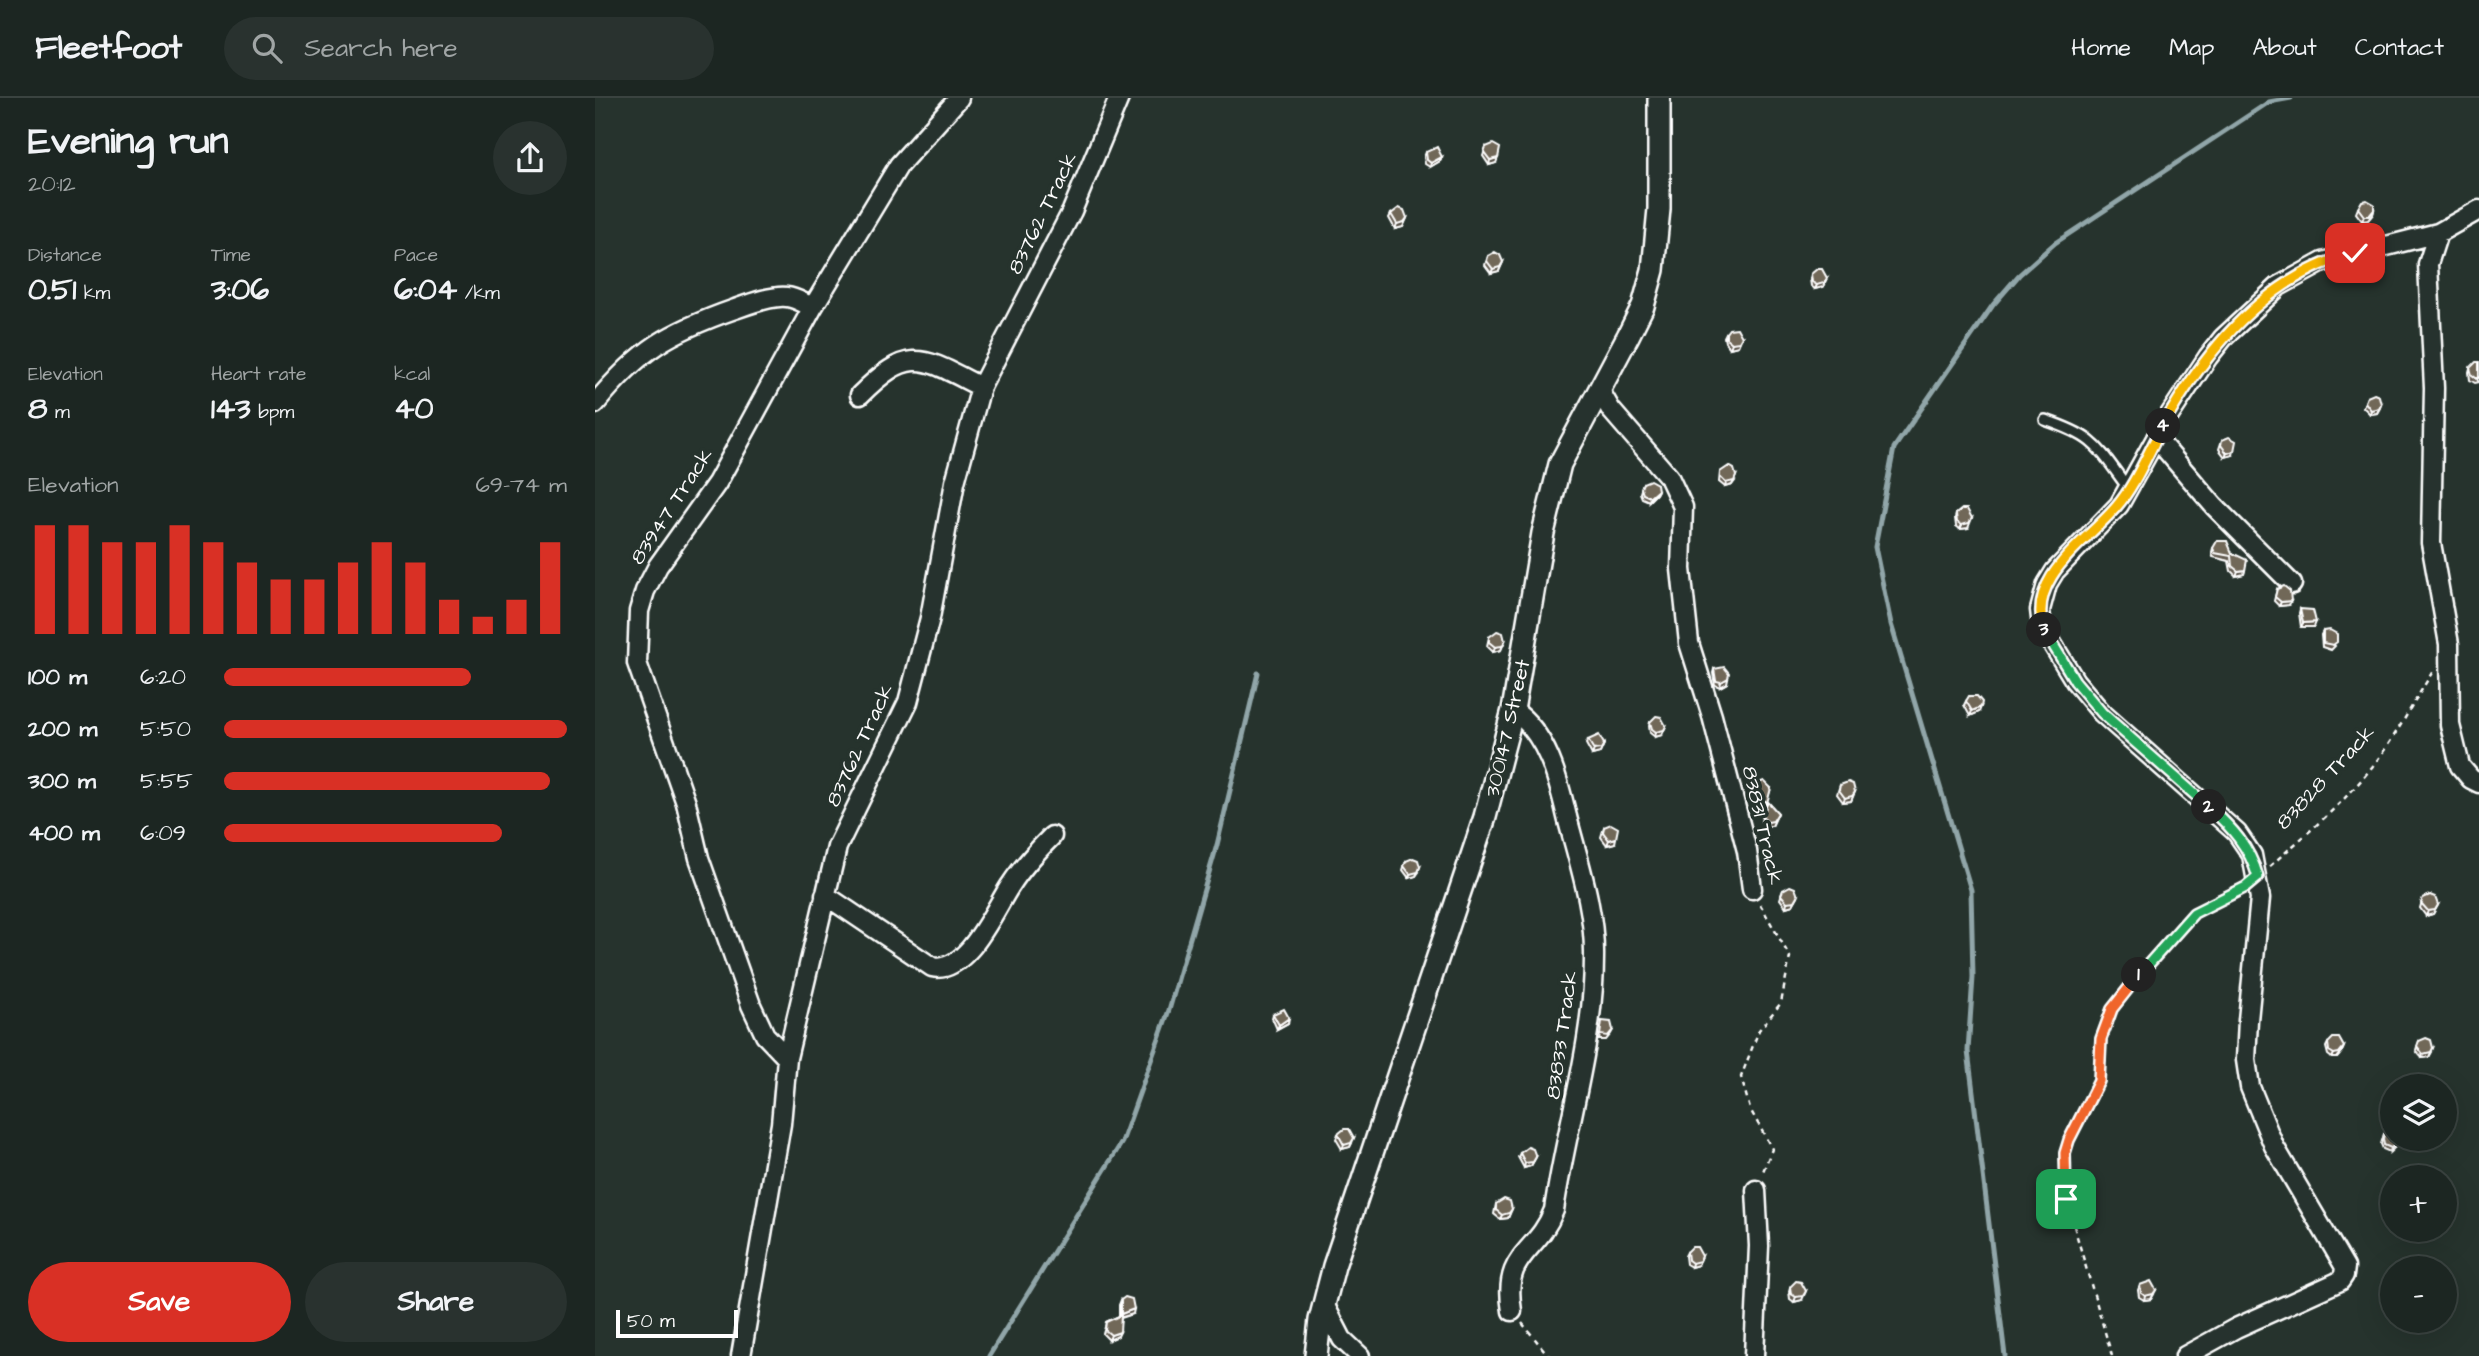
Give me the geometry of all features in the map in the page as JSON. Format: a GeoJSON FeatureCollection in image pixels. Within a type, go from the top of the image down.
{"type":"FeatureCollection","features":[{"type":"Feature","properties":{"kind":"street","name":"83947 Track"},"geometry":{"type":"LineString","coordinates":[[787,1058],[765,1035],[751,1005],[699,858],[686,803],[637,663],[637,633],[645,591],[657,566],[716,483],[813,307],[899,165],[960,98]]}},
{"type":"Feature","properties":{"kind":"street","name":"83762 Track"},"geometry":{"type":"LineString","coordinates":[[741,1356],[782,1124],[787,1058],[838,847],[908,702],[930,618],[955,482],[981,387],[1072,211],[1119,98]]}},
{"type":"Feature","properties":{"kind":"street","name":"300147 Street"},"geometry":{"type":"LineString","coordinates":[[1316,1356],[1324,1304],[1485,817],[1513,710],[1543,533],[1560,464],[1643,306],[1653,270],[1659,209],[1659,98]]}},
{"type":"Feature","properties":{"kind":"street"},"geometry":{"type":"LineString","coordinates":[[2185,1356],[2236,1328],[2333,1284],[2342,1278],[2345,1272],[2342,1259],[2274,1146],[2250,1087],[2247,1047],[2260,898],[2252,855],[2237,833],[2102,713],[2075,681],[2042,627],[2040,610],[2047,584],[2055,571],[2119,505],[2156,438],[2216,348],[2279,286],[2310,267],[2335,258],[2438,233],[2479,210]]}},
{"type":"Feature","properties":{"kind":"street"},"geometry":{"type":"LineString","coordinates":[[2438,233],[2430,251],[2427,281],[2434,388],[2431,543],[2449,643],[2450,725],[2460,766],[2471,779],[2479,783]]}},
{"type":"Feature","properties":{"kind":"street"},"geometry":{"type":"LineString","coordinates":[[595,404],[634,361],[661,339],[748,304],[786,296],[813,307]]}},
{"type":"Feature","properties":{"kind":"street"},"geometry":{"type":"LineString","coordinates":[[860,395],[885,371],[909,359],[919,359],[943,368],[981,387]]}},
{"type":"Feature","properties":{"kind":"street","name":"83831 Track"},"geometry":{"type":"LineString","coordinates":[[1600,391],[1611,410],[1669,477],[1683,507],[1681,569],[1689,643],[1748,851],[1752,889]]}},
{"type":"Feature","properties":{"kind":"street"},"geometry":{"type":"LineString","coordinates":[[2156,438],[2214,506],[2292,584]]}},
{"type":"Feature","properties":{"kind":"street","name":"83833 Track"},"geometry":{"type":"LineString","coordinates":[[1512,1311],[1511,1276],[1523,1252],[1545,1231],[1554,1210],[1580,1073],[1594,958],[1591,910],[1558,779],[1529,721],[1513,710]]}},
{"type":"Feature","properties":{"kind":"street"},"geometry":{"type":"LineString","coordinates":[[825,895],[932,967],[945,968],[964,955],[984,930],[1023,867],[1052,836]]}},
{"type":"Feature","properties":{"kind":"street"},"geometry":{"type":"LineString","coordinates":[[1755,1356],[1759,1246],[1756,1190]]}},
{"type":"Feature","properties":{"kind":"street"},"geometry":{"type":"LineString","coordinates":[[1324,1304],[1342,1339],[1360,1356]]}},
{"type":"Feature","properties":{"kind":"lane"},"geometry":{"type":"LineString","coordinates":[[2045,420],[2081,432],[2095,443],[2128,488]]}},
{"type":"Feature","properties":{"kind":"path","name":"83828 Track"},"geometry":{"type":"LineString","coordinates":[[2112,1356],[2066,1199],[2064,1171],[2069,1140],[2099,1081],[2101,1039],[2112,1009],[2128,985],[2194,913],[2238,892],[2258,877],[2319,823],[2373,766],[2402,725],[2449,643]]}},
{"type":"Feature","properties":{"kind":"path","name":"83831 Track"},"geometry":{"type":"LineString","coordinates":[[1752,889],[1790,957],[1781,1003],[1759,1030],[1741,1077],[1750,1109],[1772,1149],[1756,1190]]}},
{"type":"Feature","properties":{"kind":"path"},"geometry":{"type":"LineString","coordinates":[[1512,1311],[1549,1356]]}},
{"type":"Feature","properties":{"kind":"building"},"geometry":{"type":"Polygon","coordinates":[[[1493,144],[1500,148],[1498,158],[1490,160],[1484,152],[1486,147],[1493,144]]]}},
{"type":"Feature","properties":{"kind":"building"},"geometry":{"type":"Polygon","coordinates":[[[1437,147],[1442,157],[1431,163],[1427,160],[1426,152],[1437,147]]]}},
{"type":"Feature","properties":{"kind":"building"},"geometry":{"type":"Polygon","coordinates":[[[2367,200],[2374,204],[2374,210],[2369,216],[2364,216],[2358,208],[2362,201],[2367,200]]]}},
{"type":"Feature","properties":{"kind":"building"},"geometry":{"type":"Polygon","coordinates":[[[1399,208],[1404,210],[1407,218],[1397,224],[1391,214],[1399,208]]]}},
{"type":"Feature","properties":{"kind":"building"},"geometry":{"type":"Polygon","coordinates":[[[1495,252],[1503,262],[1500,267],[1493,269],[1487,261],[1488,256],[1495,252]]]}},
{"type":"Feature","properties":{"kind":"building"},"geometry":{"type":"Polygon","coordinates":[[[1822,269],[1827,278],[1824,283],[1817,285],[1812,282],[1811,274],[1822,269]]]}},
{"type":"Feature","properties":{"kind":"building"},"geometry":{"type":"Polygon","coordinates":[[[1737,328],[1742,337],[1739,342],[1732,343],[1726,338],[1726,333],[1729,329],[1737,328]]]}},
{"type":"Feature","properties":{"kind":"building"},"geometry":{"type":"Polygon","coordinates":[[[2479,362],[2479,378],[2472,375],[2470,368],[2479,362]]]}},
{"type":"Feature","properties":{"kind":"building"},"geometry":{"type":"Polygon","coordinates":[[[2374,394],[2379,396],[2381,404],[2379,408],[2371,410],[2365,402],[2367,397],[2374,394]]]}},
{"type":"Feature","properties":{"kind":"building"},"geometry":{"type":"Polygon","coordinates":[[[2229,437],[2236,441],[2234,451],[2227,453],[2221,445],[2222,440],[2229,437]]]}},
{"type":"Feature","properties":{"kind":"building"},"geometry":{"type":"Polygon","coordinates":[[[1729,466],[1734,469],[1736,476],[1734,481],[1726,483],[1720,477],[1720,472],[1729,466]]]}},
{"type":"Feature","properties":{"kind":"building"},"geometry":{"type":"Polygon","coordinates":[[[1650,480],[1657,484],[1658,490],[1650,497],[1643,494],[1641,488],[1643,483],[1650,480]]]}},
{"type":"Feature","properties":{"kind":"building"},"geometry":{"type":"Polygon","coordinates":[[[1967,509],[1972,518],[1969,523],[1962,525],[1957,522],[1956,514],[1967,509]]]}},
{"type":"Feature","properties":{"kind":"building"},"geometry":{"type":"Polygon","coordinates":[[[2217,541],[2227,541],[2232,553],[2247,560],[2245,570],[2238,571],[2232,566],[2231,556],[2215,553],[2213,548],[2217,541]]]}},
{"type":"Feature","properties":{"kind":"building"},"geometry":{"type":"Polygon","coordinates":[[[2284,586],[2290,591],[2291,601],[2281,602],[2275,597],[2277,589],[2284,586]]]}},
{"type":"Feature","properties":{"kind":"building"},"geometry":{"type":"Polygon","coordinates":[[[2300,609],[2313,610],[2316,622],[2303,623],[2300,609]]]}},
{"type":"Feature","properties":{"kind":"building"},"geometry":{"type":"Polygon","coordinates":[[[2330,630],[2337,634],[2337,642],[2333,645],[2323,643],[2323,631],[2330,630]]]}},
{"type":"Feature","properties":{"kind":"building"},"geometry":{"type":"Polygon","coordinates":[[[1497,631],[1503,633],[1505,641],[1502,646],[1495,647],[1489,642],[1489,637],[1497,631]]]}},
{"type":"Feature","properties":{"kind":"building"},"geometry":{"type":"Polygon","coordinates":[[[1724,667],[1729,673],[1728,678],[1721,682],[1716,681],[1714,669],[1724,667]]]}},
{"type":"Feature","properties":{"kind":"building"},"geometry":{"type":"Polygon","coordinates":[[[1969,696],[1977,696],[1982,702],[1981,707],[1972,711],[1966,701],[1969,696]]]}},
{"type":"Feature","properties":{"kind":"building"},"geometry":{"type":"Polygon","coordinates":[[[1656,716],[1661,717],[1666,726],[1664,730],[1656,732],[1652,729],[1650,722],[1656,716]]]}},
{"type":"Feature","properties":{"kind":"building"},"geometry":{"type":"Polygon","coordinates":[[[1599,735],[1604,744],[1601,749],[1594,750],[1588,740],[1599,735]]]}},
{"type":"Feature","properties":{"kind":"building"},"geometry":{"type":"Polygon","coordinates":[[[1764,781],[1771,788],[1767,803],[1755,789],[1756,784],[1764,781]]]}},
{"type":"Feature","properties":{"kind":"building"},"geometry":{"type":"Polygon","coordinates":[[[1848,782],[1853,784],[1855,792],[1845,798],[1839,790],[1840,785],[1848,782]]]}},
{"type":"Feature","properties":{"kind":"building"},"geometry":{"type":"Polygon","coordinates":[[[1768,802],[1778,813],[1773,821],[1768,822],[1762,817],[1768,802]]]}},
{"type":"Feature","properties":{"kind":"building"},"geometry":{"type":"Polygon","coordinates":[[[1611,824],[1618,828],[1616,838],[1609,840],[1603,832],[1604,827],[1611,824]]]}},
{"type":"Feature","properties":{"kind":"building"},"geometry":{"type":"Polygon","coordinates":[[[1413,858],[1418,860],[1420,867],[1418,872],[1410,874],[1404,866],[1406,861],[1413,858]]]}},
{"type":"Feature","properties":{"kind":"building"},"geometry":{"type":"Polygon","coordinates":[[[1790,886],[1795,888],[1798,896],[1795,901],[1787,902],[1781,895],[1783,890],[1790,886]]]}},
{"type":"Feature","properties":{"kind":"building"},"geometry":{"type":"Polygon","coordinates":[[[2430,895],[2435,897],[2438,905],[2435,910],[2428,911],[2421,903],[2423,898],[2430,895]]]}},
{"type":"Feature","properties":{"kind":"building"},"geometry":{"type":"Polygon","coordinates":[[[1284,1009],[1289,1018],[1279,1025],[1273,1014],[1284,1009]]]}},
{"type":"Feature","properties":{"kind":"building"},"geometry":{"type":"Polygon","coordinates":[[[1602,1021],[1611,1022],[1613,1030],[1608,1036],[1600,1035],[1602,1021]]]}},
{"type":"Feature","properties":{"kind":"building"},"geometry":{"type":"Polygon","coordinates":[[[2333,1038],[2339,1038],[2344,1047],[2339,1053],[2329,1051],[2328,1043],[2333,1038]]]}},
{"type":"Feature","properties":{"kind":"building"},"geometry":{"type":"Polygon","coordinates":[[[2426,1038],[2431,1040],[2433,1048],[2431,1052],[2423,1054],[2417,1046],[2419,1041],[2426,1038]]]}},
{"type":"Feature","properties":{"kind":"building"},"geometry":{"type":"Polygon","coordinates":[[[1349,1129],[1354,1138],[1351,1143],[1344,1145],[1338,1134],[1349,1129]]]}},
{"type":"Feature","properties":{"kind":"building"},"geometry":{"type":"Polygon","coordinates":[[[1528,1147],[1533,1149],[1536,1157],[1533,1162],[1525,1163],[1520,1153],[1528,1147]]]}},
{"type":"Feature","properties":{"kind":"building"},"geometry":{"type":"Polygon","coordinates":[[[1504,1199],[1510,1201],[1512,1209],[1502,1215],[1496,1210],[1496,1204],[1504,1199]]]}},
{"type":"Feature","properties":{"kind":"building"},"geometry":{"type":"Polygon","coordinates":[[[1692,1247],[1697,1247],[1702,1256],[1700,1261],[1692,1263],[1688,1260],[1687,1252],[1692,1247]]]}},
{"type":"Feature","properties":{"kind":"building"},"geometry":{"type":"Polygon","coordinates":[[[1796,1281],[1801,1282],[1806,1291],[1803,1296],[1796,1297],[1791,1294],[1790,1287],[1796,1281]]]}},
{"type":"Feature","properties":{"kind":"building"},"geometry":{"type":"Polygon","coordinates":[[[2151,1281],[2156,1290],[2145,1296],[2141,1293],[2140,1285],[2151,1281]]]}},
{"type":"Feature","properties":{"kind":"building"},"geometry":{"type":"Polygon","coordinates":[[[1125,1297],[1132,1299],[1134,1309],[1121,1314],[1121,1300],[1125,1297]]]}},
{"type":"Feature","properties":{"kind":"building"},"geometry":{"type":"Polygon","coordinates":[[[1121,1315],[1120,1332],[1111,1335],[1105,1330],[1106,1322],[1121,1315]]]}},
{"type":"Feature","properties":{"kind":"waterway"},"geometry":{"type":"LineString","coordinates":[[2005,1356],[1968,1051],[1973,977],[1971,890],[1891,624],[1875,547],[1894,448],[1993,305],[2019,275],[2055,243],[2269,102],[2291,98]]}},
{"type":"Feature","properties":{"kind":"waterway"},"geometry":{"type":"LineString","coordinates":[[989,1356],[1122,1142],[1169,1010],[1217,845],[1258,673]]}},
{"type":"Feature","properties":{"kind":"route"},"geometry":{"type":"LineString","coordinates":[[2066,1199],[2065,1153],[2099,1081],[2101,1039],[2112,1009],[2128,985],[2194,913],[2246,887],[2258,877],[2252,855],[2237,833],[2102,713],[2075,681],[2042,627],[2042,597],[2055,571],[2119,505],[2165,422],[2223,338],[2279,286],[2310,267],[2355,253]]}}]}
